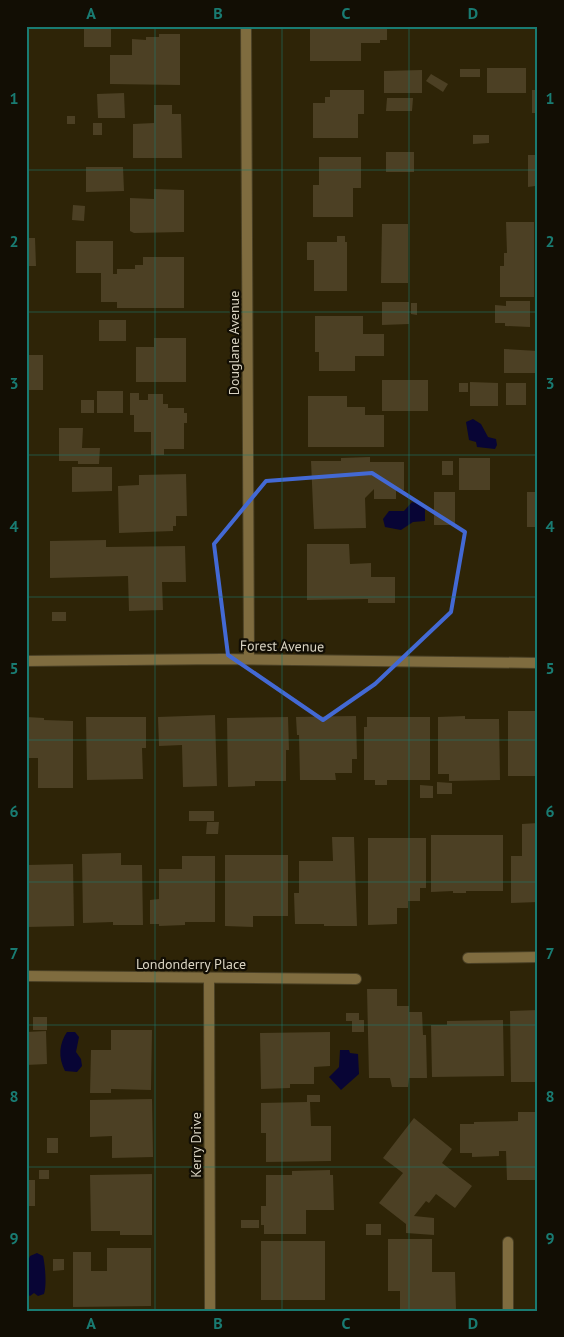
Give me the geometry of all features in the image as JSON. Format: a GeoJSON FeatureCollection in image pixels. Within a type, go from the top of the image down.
{"type":"FeatureCollection","features":[{"type":"Feature","properties":{"kind":"street","name":"Douglane Avenue"},"geometry":{"type":"LineString","coordinates":[[246,26],[249,659]]}},
{"type":"Feature","properties":{"kind":"street","name":"Forest Avenue"},"geometry":{"type":"LineString","coordinates":[[26,661],[249,659],[538,663]]}},
{"type":"Feature","properties":{"kind":"street"},"geometry":{"type":"LineString","coordinates":[[468,958],[538,957]]}},
{"type":"Feature","properties":{"kind":"street","name":"Londonderry Place"},"geometry":{"type":"LineString","coordinates":[[26,976],[356,979]]}},
{"type":"Feature","properties":{"kind":"street","name":"Kerry Drive"},"geometry":{"type":"LineString","coordinates":[[209,978],[210,1311]]}},
{"type":"Feature","properties":{"kind":"street"},"geometry":{"type":"LineString","coordinates":[[508,1242],[508,1311]]}},
{"type":"Feature","properties":{"kind":"highlighted area"},"geometry":{"type":"Polygon","coordinates":[[[372,473],[465,532],[451,612],[375,684],[323,720],[228,655],[214,544],[266,481],[372,473]]]}},
{"type":"Feature","properties":{"kind":"shaded area"},"geometry":{"type":"Polygon","coordinates":[[[473,419],[481,424],[488,437],[496,439],[497,445],[495,449],[477,447],[476,442],[469,440],[466,422],[473,419]]]}},
{"type":"Feature","properties":{"kind":"shaded area"},"geometry":{"type":"Polygon","coordinates":[[[412,502],[425,506],[425,521],[413,522],[401,530],[385,527],[383,519],[389,511],[404,511],[412,502]]]}},
{"type":"Feature","properties":{"kind":"shaded area"},"geometry":{"type":"Polygon","coordinates":[[[67,1032],[75,1032],[79,1037],[76,1052],[81,1059],[82,1066],[77,1072],[65,1071],[61,1061],[62,1041],[67,1032]]]}},
{"type":"Feature","properties":{"kind":"shaded area"},"geometry":{"type":"Polygon","coordinates":[[[340,1050],[349,1050],[350,1053],[358,1054],[359,1074],[341,1090],[329,1077],[339,1067],[340,1050]]]}},
{"type":"Feature","properties":{"kind":"shaded area"},"geometry":{"type":"Polygon","coordinates":[[[37,1253],[43,1256],[45,1290],[44,1294],[38,1296],[34,1293],[30,1296],[27,1294],[27,1265],[30,1256],[37,1253]]]}},
{"type":"Feature","properties":{"kind":"building"},"geometry":{"type":"Polygon","coordinates":[[[71,26],[111,26],[111,47],[84,47],[84,29],[71,29],[71,26]]]}},
{"type":"Feature","properties":{"kind":"building"},"geometry":{"type":"Polygon","coordinates":[[[310,26],[387,26],[387,40],[380,40],[380,43],[361,43],[361,61],[310,61],[310,26]]]}},
{"type":"Feature","properties":{"kind":"building"},"geometry":{"type":"Polygon","coordinates":[[[159,34],[180,34],[180,85],[110,84],[110,55],[132,55],[132,39],[146,40],[146,37],[159,37],[159,34]]]}},
{"type":"Feature","properties":{"kind":"building"},"geometry":{"type":"Polygon","coordinates":[[[487,68],[526,68],[526,93],[487,93],[487,68]]]}},
{"type":"Feature","properties":{"kind":"building"},"geometry":{"type":"Polygon","coordinates":[[[460,69],[480,69],[480,77],[460,77],[460,69]]]}},
{"type":"Feature","properties":{"kind":"building"},"geometry":{"type":"Polygon","coordinates":[[[422,70],[422,93],[384,93],[384,71],[422,70]]]}},
{"type":"Feature","properties":{"kind":"building"},"geometry":{"type":"Polygon","coordinates":[[[431,74],[448,84],[443,92],[426,81],[431,74]]]}},
{"type":"Feature","properties":{"kind":"building"},"geometry":{"type":"Polygon","coordinates":[[[330,90],[364,90],[364,114],[358,114],[358,138],[313,138],[313,103],[325,103],[325,97],[330,97],[330,90]]]}},
{"type":"Feature","properties":{"kind":"building"},"geometry":{"type":"Polygon","coordinates":[[[532,90],[538,90],[538,113],[532,113],[532,90]]]}},
{"type":"Feature","properties":{"kind":"building"},"geometry":{"type":"Polygon","coordinates":[[[124,93],[125,118],[98,118],[97,94],[124,93]]]}},
{"type":"Feature","properties":{"kind":"building"},"geometry":{"type":"Polygon","coordinates":[[[387,98],[413,98],[412,111],[386,111],[387,98]]]}},
{"type":"Feature","properties":{"kind":"building"},"geometry":{"type":"Polygon","coordinates":[[[154,105],[172,105],[172,114],[181,114],[182,158],[133,158],[133,124],[154,123],[154,105]]]}},
{"type":"Feature","properties":{"kind":"building"},"geometry":{"type":"Polygon","coordinates":[[[67,116],[75,116],[75,124],[67,124],[67,116]]]}},
{"type":"Feature","properties":{"kind":"building"},"geometry":{"type":"Polygon","coordinates":[[[93,123],[102,123],[102,135],[93,135],[93,123]]]}},
{"type":"Feature","properties":{"kind":"building"},"geometry":{"type":"Polygon","coordinates":[[[473,135],[489,135],[489,143],[473,144],[473,135]]]}},
{"type":"Feature","properties":{"kind":"building"},"geometry":{"type":"Polygon","coordinates":[[[386,152],[414,152],[414,172],[386,172],[386,152]]]}},
{"type":"Feature","properties":{"kind":"building"},"geometry":{"type":"Polygon","coordinates":[[[528,155],[538,155],[538,214],[535,214],[535,186],[528,187],[528,155]]]}},
{"type":"Feature","properties":{"kind":"building"},"geometry":{"type":"Polygon","coordinates":[[[319,157],[361,157],[361,188],[353,188],[353,217],[313,217],[313,185],[319,185],[319,157]]]}},
{"type":"Feature","properties":{"kind":"building"},"geometry":{"type":"Polygon","coordinates":[[[86,167],[123,167],[124,191],[86,192],[86,167]]]}},
{"type":"Feature","properties":{"kind":"building"},"geometry":{"type":"Polygon","coordinates":[[[154,189],[184,190],[184,232],[134,233],[130,231],[130,198],[154,199],[154,189]]]}},
{"type":"Feature","properties":{"kind":"building"},"geometry":{"type":"Polygon","coordinates":[[[73,205],[85,206],[84,221],[72,220],[73,205]]]}},
{"type":"Feature","properties":{"kind":"building"},"geometry":{"type":"Polygon","coordinates":[[[506,222],[534,222],[534,297],[500,297],[500,266],[504,266],[504,253],[507,253],[506,222]]]}},
{"type":"Feature","properties":{"kind":"building"},"geometry":{"type":"Polygon","coordinates":[[[382,224],[408,224],[408,283],[381,283],[382,224]]]}},
{"type":"Feature","properties":{"kind":"building"},"geometry":{"type":"Polygon","coordinates":[[[337,236],[345,236],[345,242],[347,242],[347,291],[314,291],[314,260],[307,260],[307,242],[337,242],[337,236]]]}},
{"type":"Feature","properties":{"kind":"building"},"geometry":{"type":"Polygon","coordinates":[[[26,238],[35,238],[36,266],[26,266],[26,238]]]}},
{"type":"Feature","properties":{"kind":"building"},"geometry":{"type":"Polygon","coordinates":[[[76,241],[113,241],[113,274],[117,274],[117,269],[135,269],[135,265],[143,265],[143,257],[184,257],[184,308],[117,308],[117,302],[101,302],[101,273],[76,273],[76,241]]]}},
{"type":"Feature","properties":{"kind":"building"},"geometry":{"type":"Polygon","coordinates":[[[506,301],[530,301],[530,327],[505,326],[505,323],[495,323],[495,305],[506,306],[506,301]]]}},
{"type":"Feature","properties":{"kind":"building"},"geometry":{"type":"Polygon","coordinates":[[[382,302],[409,302],[409,324],[382,325],[382,302]]]}},
{"type":"Feature","properties":{"kind":"building"},"geometry":{"type":"Polygon","coordinates":[[[411,303],[417,303],[417,315],[411,314],[411,303]]]}},
{"type":"Feature","properties":{"kind":"building"},"geometry":{"type":"Polygon","coordinates":[[[315,316],[363,316],[363,334],[384,334],[384,356],[355,356],[355,371],[319,371],[319,352],[315,352],[315,316]]]}},
{"type":"Feature","properties":{"kind":"building"},"geometry":{"type":"Polygon","coordinates":[[[99,320],[126,320],[126,341],[99,341],[99,320]]]}},
{"type":"Feature","properties":{"kind":"building"},"geometry":{"type":"Polygon","coordinates":[[[154,338],[186,338],[186,382],[136,382],[136,347],[154,347],[154,338]]]}},
{"type":"Feature","properties":{"kind":"building"},"geometry":{"type":"Polygon","coordinates":[[[504,349],[538,351],[538,373],[504,373],[504,349]]]}},
{"type":"Feature","properties":{"kind":"building"},"geometry":{"type":"Polygon","coordinates":[[[26,355],[43,355],[43,390],[26,390],[26,355]]]}},
{"type":"Feature","properties":{"kind":"building"},"geometry":{"type":"Polygon","coordinates":[[[382,380],[428,380],[428,411],[382,411],[382,380]]]}},
{"type":"Feature","properties":{"kind":"building"},"geometry":{"type":"Polygon","coordinates":[[[470,382],[498,383],[498,406],[470,406],[470,382]]]}},
{"type":"Feature","properties":{"kind":"building"},"geometry":{"type":"Polygon","coordinates":[[[459,383],[468,383],[468,392],[459,392],[459,383]]]}},
{"type":"Feature","properties":{"kind":"building"},"geometry":{"type":"Polygon","coordinates":[[[506,383],[526,383],[526,405],[506,405],[506,383]]]}},
{"type":"Feature","properties":{"kind":"building"},"geometry":{"type":"Polygon","coordinates":[[[97,391],[123,391],[123,413],[97,413],[97,391]]]}},
{"type":"Feature","properties":{"kind":"building"},"geometry":{"type":"Polygon","coordinates":[[[130,393],[139,393],[139,400],[148,400],[148,394],[163,394],[163,404],[168,404],[168,408],[184,408],[184,413],[187,413],[187,423],[184,423],[184,449],[164,449],[164,455],[151,455],[151,432],[134,432],[134,415],[130,415],[130,393]]]}},
{"type":"Feature","properties":{"kind":"building"},"geometry":{"type":"Polygon","coordinates":[[[308,396],[347,396],[347,407],[365,407],[365,415],[384,415],[384,447],[308,447],[308,396]]]}},
{"type":"Feature","properties":{"kind":"building"},"geometry":{"type":"Polygon","coordinates":[[[81,400],[94,400],[94,413],[81,413],[81,400]]]}},
{"type":"Feature","properties":{"kind":"building"},"geometry":{"type":"Polygon","coordinates":[[[59,428],[83,428],[82,448],[100,448],[99,464],[78,464],[78,461],[59,461],[59,428]]]}},
{"type":"Feature","properties":{"kind":"building"},"geometry":{"type":"Polygon","coordinates":[[[370,457],[370,462],[404,462],[404,490],[396,490],[396,499],[374,499],[374,489],[365,498],[366,528],[314,529],[311,461],[341,461],[341,458],[370,457]]]}},
{"type":"Feature","properties":{"kind":"building"},"geometry":{"type":"Polygon","coordinates":[[[459,458],[490,458],[490,490],[459,490],[459,458]]]}},
{"type":"Feature","properties":{"kind":"building"},"geometry":{"type":"Polygon","coordinates":[[[442,461],[453,461],[453,475],[442,475],[442,461]]]}},
{"type":"Feature","properties":{"kind":"building"},"geometry":{"type":"Polygon","coordinates":[[[72,467],[112,467],[112,491],[72,492],[72,467]]]}},
{"type":"Feature","properties":{"kind":"building"},"geometry":{"type":"Polygon","coordinates":[[[186,474],[187,516],[176,516],[176,526],[173,526],[173,531],[119,533],[118,486],[139,485],[139,475],[186,474]]]}},
{"type":"Feature","properties":{"kind":"building"},"geometry":{"type":"Polygon","coordinates":[[[434,492],[455,492],[455,525],[434,525],[434,492]]]}},
{"type":"Feature","properties":{"kind":"building"},"geometry":{"type":"Polygon","coordinates":[[[527,492],[538,492],[538,527],[527,527],[527,492]]]}},
{"type":"Feature","properties":{"kind":"building"},"geometry":{"type":"Polygon","coordinates":[[[106,540],[106,547],[185,546],[186,582],[162,582],[163,610],[129,611],[128,576],[50,578],[50,541],[106,540]]]}},
{"type":"Feature","properties":{"kind":"building"},"geometry":{"type":"Polygon","coordinates":[[[307,544],[349,544],[350,564],[371,563],[371,577],[395,577],[395,603],[368,603],[368,599],[307,600],[307,544]]]}},
{"type":"Feature","properties":{"kind":"building"},"geometry":{"type":"Polygon","coordinates":[[[52,612],[66,612],[66,621],[52,621],[52,612]]]}},
{"type":"Feature","properties":{"kind":"building"},"geometry":{"type":"Polygon","coordinates":[[[508,711],[538,711],[538,776],[508,776],[508,711]]]}},
{"type":"Feature","properties":{"kind":"building"},"geometry":{"type":"Polygon","coordinates":[[[215,715],[217,786],[183,787],[182,745],[159,746],[158,717],[215,715]]]}},
{"type":"Feature","properties":{"kind":"building"},"geometry":{"type":"Polygon","coordinates":[[[356,716],[357,759],[352,759],[352,773],[335,773],[336,780],[300,780],[299,735],[297,735],[296,717],[356,716]]]}},
{"type":"Feature","properties":{"kind":"building"},"geometry":{"type":"Polygon","coordinates":[[[465,716],[465,719],[499,719],[500,780],[449,781],[449,774],[438,774],[438,717],[465,716]]]}},
{"type":"Feature","properties":{"kind":"building"},"geometry":{"type":"Polygon","coordinates":[[[26,717],[73,721],[73,788],[38,788],[38,758],[26,758],[26,717]]]}},
{"type":"Feature","properties":{"kind":"building"},"geometry":{"type":"Polygon","coordinates":[[[86,717],[146,717],[146,748],[142,748],[143,779],[87,780],[86,717]]]}},
{"type":"Feature","properties":{"kind":"building"},"geometry":{"type":"Polygon","coordinates":[[[288,717],[289,750],[286,750],[286,781],[255,781],[255,786],[228,787],[227,718],[288,717]]]}},
{"type":"Feature","properties":{"kind":"building"},"geometry":{"type":"Polygon","coordinates":[[[367,717],[430,717],[430,780],[387,780],[387,785],[375,785],[375,780],[364,780],[364,727],[367,727],[367,717]]]}},
{"type":"Feature","properties":{"kind":"building"},"geometry":{"type":"Polygon","coordinates":[[[437,782],[452,783],[452,794],[437,794],[437,782]]]}},
{"type":"Feature","properties":{"kind":"building"},"geometry":{"type":"Polygon","coordinates":[[[420,785],[433,786],[433,798],[420,798],[420,785]]]}},
{"type":"Feature","properties":{"kind":"building"},"geometry":{"type":"Polygon","coordinates":[[[189,811],[214,811],[214,821],[189,821],[189,811]]]}},
{"type":"Feature","properties":{"kind":"building"},"geometry":{"type":"Polygon","coordinates":[[[207,822],[219,822],[218,834],[206,834],[207,822]]]}},
{"type":"Feature","properties":{"kind":"building"},"geometry":{"type":"Polygon","coordinates":[[[538,823],[538,902],[511,903],[511,856],[522,856],[522,824],[538,823]]]}},
{"type":"Feature","properties":{"kind":"building"},"geometry":{"type":"Polygon","coordinates":[[[431,835],[503,835],[503,891],[431,892],[431,835]]]}},
{"type":"Feature","properties":{"kind":"building"},"geometry":{"type":"Polygon","coordinates":[[[332,837],[354,837],[357,926],[295,924],[294,893],[299,893],[299,861],[333,861],[332,837]]]}},
{"type":"Feature","properties":{"kind":"building"},"geometry":{"type":"Polygon","coordinates":[[[368,838],[426,838],[426,888],[420,888],[420,901],[408,901],[408,908],[397,908],[397,924],[368,925],[368,838]]]}},
{"type":"Feature","properties":{"kind":"building"},"geometry":{"type":"Polygon","coordinates":[[[121,853],[121,865],[142,865],[143,925],[113,925],[113,922],[83,923],[82,854],[121,853]]]}},
{"type":"Feature","properties":{"kind":"building"},"geometry":{"type":"Polygon","coordinates":[[[225,855],[288,855],[288,916],[253,916],[253,927],[225,926],[225,855]]]}},
{"type":"Feature","properties":{"kind":"building"},"geometry":{"type":"Polygon","coordinates":[[[182,856],[215,856],[215,922],[185,922],[185,925],[159,926],[159,924],[150,924],[150,900],[159,899],[159,869],[182,869],[182,856]]]}},
{"type":"Feature","properties":{"kind":"building"},"geometry":{"type":"Polygon","coordinates":[[[73,864],[74,926],[26,927],[26,865],[73,864]]]}},
{"type":"Feature","properties":{"kind":"building"},"geometry":{"type":"Polygon","coordinates":[[[367,989],[397,989],[397,1006],[409,1006],[409,1012],[422,1012],[423,1035],[426,1035],[427,1078],[409,1078],[408,1087],[392,1087],[390,1078],[369,1078],[367,989]]]}},
{"type":"Feature","properties":{"kind":"building"},"geometry":{"type":"Polygon","coordinates":[[[538,1010],[538,1082],[511,1082],[510,1011],[538,1010]]]}},
{"type":"Feature","properties":{"kind":"building"},"geometry":{"type":"Polygon","coordinates":[[[346,1013],[359,1013],[359,1020],[364,1020],[364,1032],[352,1032],[352,1021],[346,1021],[346,1013]]]}},
{"type":"Feature","properties":{"kind":"building"},"geometry":{"type":"Polygon","coordinates":[[[33,1017],[47,1017],[47,1030],[33,1030],[33,1017]]]}},
{"type":"Feature","properties":{"kind":"building"},"geometry":{"type":"Polygon","coordinates":[[[503,1020],[504,1076],[432,1077],[431,1025],[447,1025],[447,1021],[503,1020]]]}},
{"type":"Feature","properties":{"kind":"building"},"geometry":{"type":"Polygon","coordinates":[[[111,1030],[152,1030],[151,1090],[111,1089],[111,1093],[90,1093],[91,1050],[111,1050],[111,1030]]]}},
{"type":"Feature","properties":{"kind":"building"},"geometry":{"type":"Polygon","coordinates":[[[46,1031],[47,1064],[26,1065],[26,1032],[46,1031]]]}},
{"type":"Feature","properties":{"kind":"building"},"geometry":{"type":"Polygon","coordinates":[[[330,1032],[330,1066],[314,1067],[314,1084],[290,1084],[290,1088],[261,1089],[260,1033],[330,1032]]]}},
{"type":"Feature","properties":{"kind":"building"},"geometry":{"type":"Polygon","coordinates":[[[307,1095],[320,1095],[320,1102],[310,1102],[311,1126],[331,1126],[331,1161],[266,1162],[266,1133],[261,1133],[261,1103],[307,1102],[307,1095]]]}},
{"type":"Feature","properties":{"kind":"building"},"geometry":{"type":"Polygon","coordinates":[[[152,1099],[153,1157],[112,1158],[112,1136],[90,1137],[90,1100],[152,1099]]]}},
{"type":"Feature","properties":{"kind":"building"},"geometry":{"type":"Polygon","coordinates":[[[518,1112],[538,1112],[538,1180],[507,1180],[506,1151],[499,1151],[499,1156],[472,1157],[472,1153],[460,1153],[460,1124],[518,1121],[518,1112]]]}},
{"type":"Feature","properties":{"kind":"building"},"geometry":{"type":"Polygon","coordinates":[[[414,1118],[452,1149],[442,1163],[472,1186],[455,1208],[436,1194],[429,1203],[426,1201],[414,1216],[434,1218],[434,1235],[406,1233],[406,1224],[379,1203],[403,1173],[383,1158],[414,1118]]]}},
{"type":"Feature","properties":{"kind":"building"},"geometry":{"type":"Polygon","coordinates":[[[47,1138],[58,1138],[58,1153],[47,1153],[47,1138]]]}},
{"type":"Feature","properties":{"kind":"building"},"geometry":{"type":"Polygon","coordinates":[[[39,1170],[49,1170],[49,1179],[39,1179],[39,1170]]]}},
{"type":"Feature","properties":{"kind":"building"},"geometry":{"type":"Polygon","coordinates":[[[330,1170],[330,1175],[333,1175],[334,1210],[306,1210],[306,1234],[264,1234],[264,1225],[261,1225],[261,1206],[266,1206],[266,1175],[292,1175],[292,1171],[330,1170]]]}},
{"type":"Feature","properties":{"kind":"building"},"geometry":{"type":"Polygon","coordinates":[[[152,1174],[152,1235],[120,1235],[120,1231],[91,1231],[90,1175],[152,1174]]]}},
{"type":"Feature","properties":{"kind":"building"},"geometry":{"type":"Polygon","coordinates":[[[26,1180],[35,1180],[35,1206],[26,1206],[26,1180]]]}},
{"type":"Feature","properties":{"kind":"building"},"geometry":{"type":"Polygon","coordinates":[[[241,1220],[259,1220],[259,1228],[241,1228],[241,1220]]]}},
{"type":"Feature","properties":{"kind":"building"},"geometry":{"type":"Polygon","coordinates":[[[366,1224],[381,1224],[381,1235],[366,1235],[366,1224]]]}},
{"type":"Feature","properties":{"kind":"building"},"geometry":{"type":"Polygon","coordinates":[[[388,1239],[432,1239],[432,1272],[455,1272],[456,1310],[400,1310],[400,1291],[388,1291],[388,1239]]]}},
{"type":"Feature","properties":{"kind":"building"},"geometry":{"type":"Polygon","coordinates":[[[261,1241],[325,1241],[325,1300],[261,1300],[261,1241]]]}},
{"type":"Feature","properties":{"kind":"building"},"geometry":{"type":"Polygon","coordinates":[[[107,1248],[151,1248],[151,1306],[73,1307],[73,1252],[91,1252],[91,1271],[107,1271],[107,1248]]]}},
{"type":"Feature","properties":{"kind":"building"},"geometry":{"type":"Polygon","coordinates":[[[53,1259],[64,1259],[64,1270],[53,1271],[53,1259]]]}}]}
